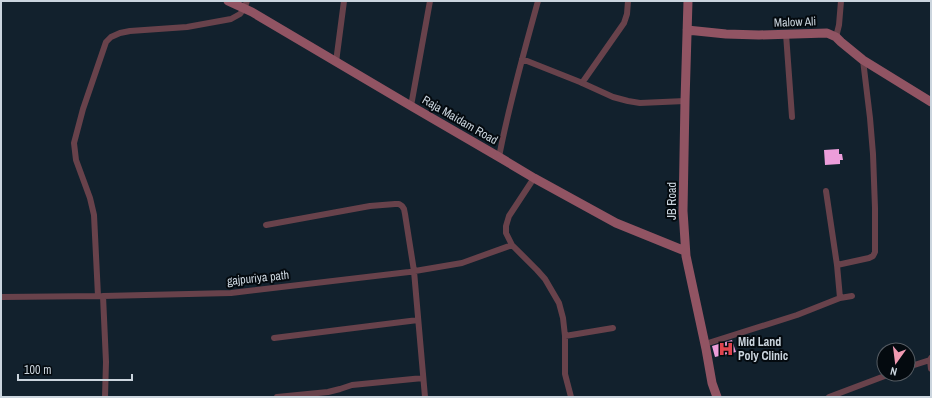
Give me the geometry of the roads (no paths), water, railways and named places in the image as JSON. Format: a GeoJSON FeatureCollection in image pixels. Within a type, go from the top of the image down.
{"type":"FeatureCollection","features":[{"type":"Feature","properties":{"kind":"street","name":"Raja Maidam Road"},"geometry":{"type":"LineString","coordinates":[[228,1],[246,5],[336,62],[534,178],[616,224],[685,251]]}},
{"type":"Feature","properties":{"kind":"street"},"geometry":{"type":"LineString","coordinates":[[336,62],[344,1]]}},
{"type":"Feature","properties":{"kind":"street"},"geometry":{"type":"LineString","coordinates":[[411,106],[430,1]]}},
{"type":"Feature","properties":{"kind":"street"},"geometry":{"type":"LineString","coordinates":[[500,157],[503,138],[522,59],[538,1]]}},
{"type":"Feature","properties":{"kind":"street"},"geometry":{"type":"LineString","coordinates":[[582,83],[624,23],[627,14],[628,1]]}},
{"type":"Feature","properties":{"kind":"street","name":"JB Road"},"geometry":{"type":"LineString","coordinates":[[688,1],[685,101],[685,251],[712,383],[717,397]]}},
{"type":"Feature","properties":{"kind":"street"},"geometry":{"type":"LineString","coordinates":[[836,37],[839,25],[841,1]]}},
{"type":"Feature","properties":{"kind":"street"},"geometry":{"type":"LineString","coordinates":[[105,397],[106,362],[94,215],[90,198],[76,160],[74,144],[83,109],[106,42],[111,37],[130,31],[187,27],[231,20],[240,14],[246,5]]}},
{"type":"Feature","properties":{"kind":"street","name":"Malow Ali"},"geometry":{"type":"LineString","coordinates":[[687,30],[759,35],[827,33],[836,37],[864,60],[931,102]]}},
{"type":"Feature","properties":{"kind":"street"},"geometry":{"type":"LineString","coordinates":[[786,34],[792,117]]}},
{"type":"Feature","properties":{"kind":"street"},"geometry":{"type":"LineString","coordinates":[[522,59],[613,97],[628,101],[640,103],[685,101]]}},
{"type":"Feature","properties":{"kind":"street"},"geometry":{"type":"LineString","coordinates":[[837,266],[869,258],[873,256],[875,252],[873,154],[864,60]]}},
{"type":"Feature","properties":{"kind":"street"},"geometry":{"type":"LineString","coordinates":[[534,178],[509,216],[506,226],[506,233],[512,245],[545,279],[553,290],[559,303],[563,318],[565,336],[565,374],[571,397]]}},
{"type":"Feature","properties":{"kind":"street"},"geometry":{"type":"LineString","coordinates":[[826,191],[840,298]]}},
{"type":"Feature","properties":{"kind":"street"},"geometry":{"type":"LineString","coordinates":[[266,225],[370,206],[399,204],[402,206],[405,214],[414,271],[425,397]]}},
{"type":"Feature","properties":{"kind":"street","name":"gajpuriya path"},"geometry":{"type":"LineString","coordinates":[[1,297],[231,293],[414,271],[462,263],[512,245]]}},
{"type":"Feature","properties":{"kind":"street"},"geometry":{"type":"LineString","coordinates":[[705,344],[797,315],[840,298],[852,296]]}},
{"type":"Feature","properties":{"kind":"street"},"geometry":{"type":"LineString","coordinates":[[274,338],[418,320]]}},
{"type":"Feature","properties":{"kind":"street"},"geometry":{"type":"LineString","coordinates":[[565,336],[613,328]]}},
{"type":"Feature","properties":{"kind":"street"},"geometry":{"type":"LineString","coordinates":[[916,364],[930,359],[931,369]]}},
{"type":"Feature","properties":{"kind":"street"},"geometry":{"type":"LineString","coordinates":[[278,397],[328,392],[352,385],[423,378]]}},
{"type":"Feature","properties":{"kind":"street"},"geometry":{"type":"LineString","coordinates":[[829,397],[876,379]]}},
{"type":"Feature","properties":{"kind":"place","name":"Mid Land Poly Clinic"},"geometry":{"type":"Point","coordinates":[726,349]}}]}
